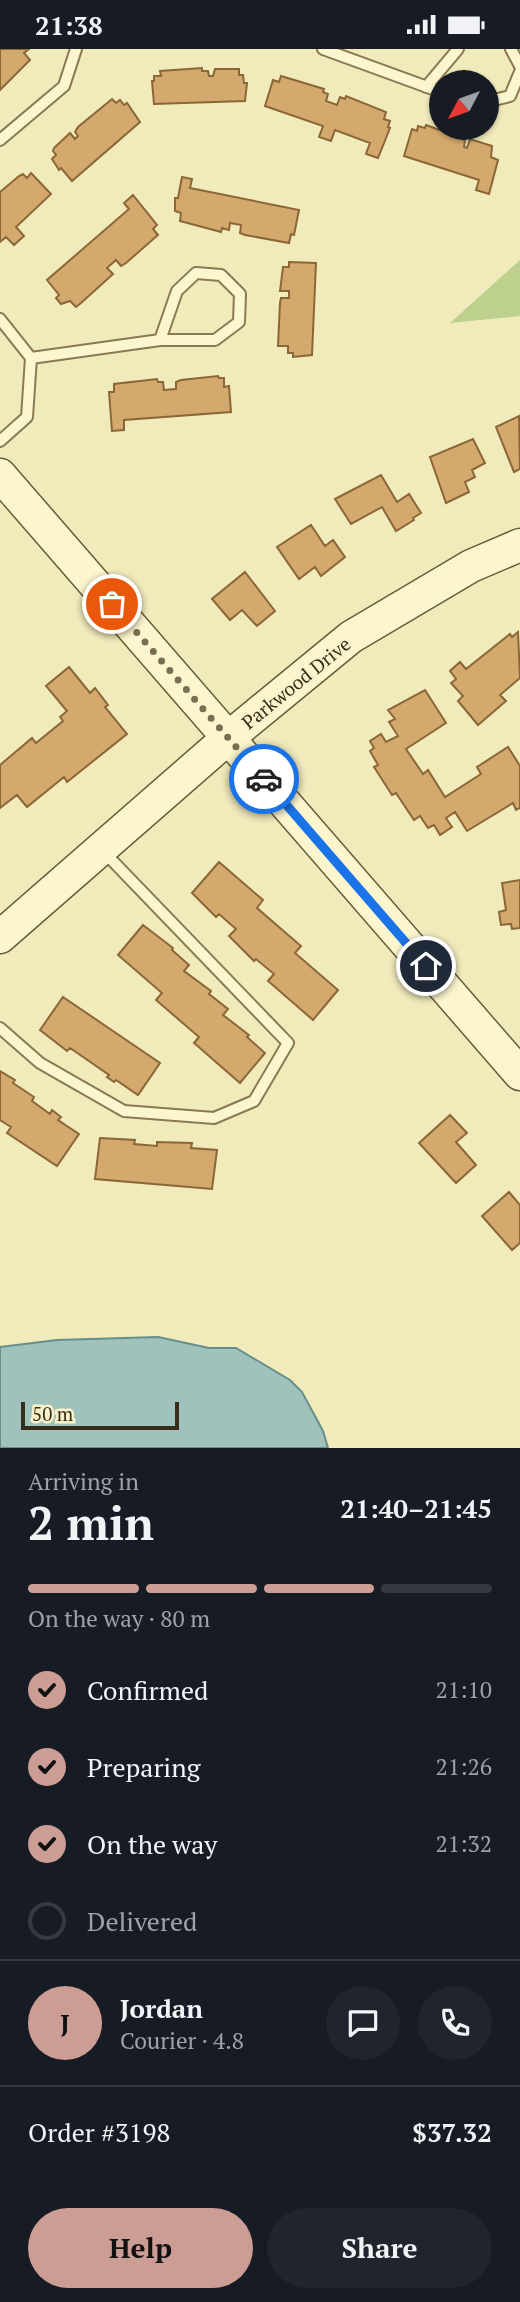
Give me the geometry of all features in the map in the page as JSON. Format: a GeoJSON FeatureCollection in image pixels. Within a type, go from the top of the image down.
{"type":"FeatureCollection","features":[{"type":"Feature","properties":{"kind":"street"},"geometry":{"type":"LineString","coordinates":[[0,475],[520,1074]]}},
{"type":"Feature","properties":{"kind":"street","name":"Parkwood Drive"},"geometry":{"type":"LineString","coordinates":[[0,937],[228,738],[351,637],[471,566],[520,545]]}},
{"type":"Feature","properties":{"kind":"lane"},"geometry":{"type":"LineString","coordinates":[[0,140],[64,86],[76,49]]}},
{"type":"Feature","properties":{"kind":"lane"},"geometry":{"type":"LineString","coordinates":[[323,49],[429,88]]}},
{"type":"Feature","properties":{"kind":"lane"},"geometry":{"type":"LineString","coordinates":[[426,87],[457,49]]}},
{"type":"Feature","properties":{"kind":"lane"},"geometry":{"type":"LineString","coordinates":[[511,49],[520,66]]}},
{"type":"Feature","properties":{"kind":"lane"},"geometry":{"type":"LineString","coordinates":[[499,99],[510,96],[520,72]]}},
{"type":"Feature","properties":{"kind":"lane"},"geometry":{"type":"LineString","coordinates":[[31,358],[160,340],[215,340],[239,322],[240,294],[221,275],[196,272],[177,291],[160,340]]}},
{"type":"Feature","properties":{"kind":"lane"},"geometry":{"type":"LineString","coordinates":[[0,319],[31,358],[27,417],[0,441]]}},
{"type":"Feature","properties":{"kind":"lane"},"geometry":{"type":"LineString","coordinates":[[0,1028],[40,1063],[124,1111],[215,1118],[254,1101],[288,1043],[101,849]]}},
{"type":"Feature","properties":{"kind":"green space"},"geometry":{"type":"Polygon","coordinates":[[[520,260],[520,316],[450,323],[520,260]]]}},
{"type":"Feature","properties":{"kind":"water"},"geometry":{"type":"Polygon","coordinates":[[[158,1337],[209,1348],[236,1348],[290,1380],[302,1392],[323,1431],[328,1448],[0,1448],[0,1347],[57,1340],[158,1337]]]}},
{"type":"Feature","properties":{"kind":"building"},"geometry":{"type":"Polygon","coordinates":[[[0,49],[29,49],[24,53],[30,60],[0,90],[0,49]]]}},
{"type":"Feature","properties":{"kind":"building"},"geometry":{"type":"Polygon","coordinates":[[[202,68],[202,71],[208,71],[209,76],[213,76],[215,69],[239,69],[239,75],[243,75],[244,83],[247,83],[245,101],[154,104],[152,81],[154,76],[161,76],[160,71],[202,68]]]}},
{"type":"Feature","properties":{"kind":"building"},"geometry":{"type":"Polygon","coordinates":[[[281,76],[324,89],[323,92],[328,94],[326,101],[337,105],[340,97],[345,99],[346,96],[386,112],[384,119],[390,121],[390,128],[378,158],[366,154],[370,143],[335,130],[331,141],[319,137],[323,126],[265,106],[273,80],[279,82],[281,76]]]}},
{"type":"Feature","properties":{"kind":"building"},"geometry":{"type":"Polygon","coordinates":[[[112,99],[116,103],[120,100],[124,105],[127,103],[140,122],[72,181],[61,168],[59,170],[52,159],[56,155],[54,148],[70,133],[75,139],[78,136],[75,132],[78,127],[112,99]]]}},
{"type":"Feature","properties":{"kind":"building"},"geometry":{"type":"Polygon","coordinates":[[[426,125],[429,126],[429,140],[464,140],[464,147],[467,148],[470,140],[492,146],[491,157],[498,160],[489,194],[476,190],[479,180],[404,156],[412,129],[417,131],[418,126],[425,128],[426,125]]]}},
{"type":"Feature","properties":{"kind":"building"},"geometry":{"type":"Polygon","coordinates":[[[31,173],[51,194],[16,227],[24,236],[14,245],[6,237],[0,242],[0,192],[19,176],[23,174],[27,178],[31,173]]]}},
{"type":"Feature","properties":{"kind":"building"},"geometry":{"type":"Polygon","coordinates":[[[182,177],[192,179],[190,188],[299,210],[294,235],[291,234],[289,243],[245,235],[240,233],[241,225],[230,223],[229,230],[222,228],[221,232],[180,221],[181,213],[175,211],[175,198],[178,198],[182,177]]]}},
{"type":"Feature","properties":{"kind":"building"},"geometry":{"type":"Polygon","coordinates":[[[133,195],[157,225],[153,229],[158,235],[121,266],[116,260],[107,268],[113,274],[76,307],[70,301],[61,304],[56,298],[59,295],[47,280],[129,209],[124,203],[133,195]]]}},
{"type":"Feature","properties":{"kind":"building"},"geometry":{"type":"Polygon","coordinates":[[[289,262],[316,263],[312,355],[293,357],[293,353],[288,353],[288,346],[278,346],[281,298],[289,298],[289,291],[280,291],[283,267],[289,267],[289,262]]]}},
{"type":"Feature","properties":{"kind":"building"},"geometry":{"type":"Polygon","coordinates":[[[218,376],[224,378],[224,387],[229,386],[231,412],[124,420],[124,430],[112,431],[109,392],[114,392],[114,384],[157,379],[158,382],[163,382],[164,390],[176,389],[176,382],[181,380],[218,376]]]}},
{"type":"Feature","properties":{"kind":"building"},"geometry":{"type":"Polygon","coordinates":[[[519,416],[520,469],[514,472],[496,427],[519,416]]]}},
{"type":"Feature","properties":{"kind":"building"},"geometry":{"type":"Polygon","coordinates":[[[473,439],[485,463],[472,470],[475,477],[465,482],[469,492],[446,503],[430,457],[473,439]]]}},
{"type":"Feature","properties":{"kind":"building"},"geometry":{"type":"Polygon","coordinates":[[[381,475],[397,502],[409,494],[421,513],[396,531],[382,507],[351,524],[335,499],[381,475]]]}},
{"type":"Feature","properties":{"kind":"building"},"geometry":{"type":"Polygon","coordinates":[[[311,525],[325,546],[333,540],[345,557],[321,576],[315,567],[299,579],[277,547],[311,525]]]}},
{"type":"Feature","properties":{"kind":"building"},"geometry":{"type":"Polygon","coordinates":[[[245,572],[275,611],[257,626],[242,610],[230,620],[212,599],[245,572]]]}},
{"type":"Feature","properties":{"kind":"building"},"geometry":{"type":"Polygon","coordinates":[[[518,632],[520,678],[500,695],[506,701],[478,725],[458,701],[463,696],[451,683],[456,679],[450,671],[460,662],[466,669],[510,634],[512,637],[518,632]]]}},
{"type":"Feature","properties":{"kind":"building"},"geometry":{"type":"Polygon","coordinates":[[[69,667],[90,693],[95,688],[108,705],[105,707],[127,734],[67,782],[64,777],[27,807],[17,795],[0,808],[0,765],[32,738],[36,743],[63,721],[60,717],[67,711],[46,686],[69,667]]]}},
{"type":"Feature","properties":{"kind":"building"},"geometry":{"type":"Polygon","coordinates":[[[425,690],[446,723],[406,749],[423,774],[428,770],[445,797],[481,774],[477,767],[508,747],[520,766],[520,808],[516,810],[513,803],[467,831],[455,812],[446,818],[452,827],[440,835],[434,825],[428,828],[420,816],[414,820],[396,793],[392,795],[374,767],[378,765],[370,751],[374,748],[370,741],[381,734],[386,742],[398,736],[389,722],[395,719],[388,710],[425,690]]]}},
{"type":"Feature","properties":{"kind":"building"},"geometry":{"type":"Polygon","coordinates":[[[219,862],[263,900],[257,908],[301,946],[295,953],[338,990],[313,1020],[268,981],[274,974],[256,959],[254,961],[229,936],[236,929],[219,914],[216,917],[192,893],[219,862]]]}},
{"type":"Feature","properties":{"kind":"building"},"geometry":{"type":"Polygon","coordinates":[[[520,880],[520,928],[512,929],[511,924],[501,925],[499,912],[506,910],[502,883],[520,880]]]}},
{"type":"Feature","properties":{"kind":"building"},"geometry":{"type":"Polygon","coordinates":[[[143,925],[173,948],[189,965],[184,971],[211,991],[209,994],[228,1009],[223,1015],[249,1035],[247,1037],[265,1053],[240,1083],[194,1043],[199,1037],[156,1000],[162,993],[118,955],[143,925]]]}},
{"type":"Feature","properties":{"kind":"building"},"geometry":{"type":"Polygon","coordinates":[[[63,997],[160,1063],[138,1095],[116,1080],[114,1082],[107,1077],[109,1075],[70,1048],[67,1051],[40,1030],[63,997]]]}},
{"type":"Feature","properties":{"kind":"building"},"geometry":{"type":"Polygon","coordinates":[[[0,1071],[34,1097],[32,1101],[50,1114],[52,1110],[61,1117],[58,1120],[79,1134],[57,1166],[7,1133],[11,1127],[0,1120],[0,1071]]]}},
{"type":"Feature","properties":{"kind":"building"},"geometry":{"type":"Polygon","coordinates":[[[450,1115],[467,1133],[456,1142],[476,1165],[456,1183],[419,1143],[450,1115]]]}},
{"type":"Feature","properties":{"kind":"building"},"geometry":{"type":"Polygon","coordinates":[[[100,1138],[135,1140],[134,1144],[157,1146],[157,1142],[192,1143],[191,1148],[217,1150],[212,1189],[95,1179],[100,1138]]]}},
{"type":"Feature","properties":{"kind":"building"},"geometry":{"type":"Polygon","coordinates":[[[509,1192],[520,1205],[520,1243],[512,1250],[482,1216],[509,1192]]]}},
{"type":"Feature","properties":{"kind":"way so far"},"geometry":{"type":"LineString","coordinates":[[112,604],[264,779]]}},
{"type":"Feature","properties":{"kind":"route"},"geometry":{"type":"LineString","coordinates":[[264,779],[426,966]]}}]}
